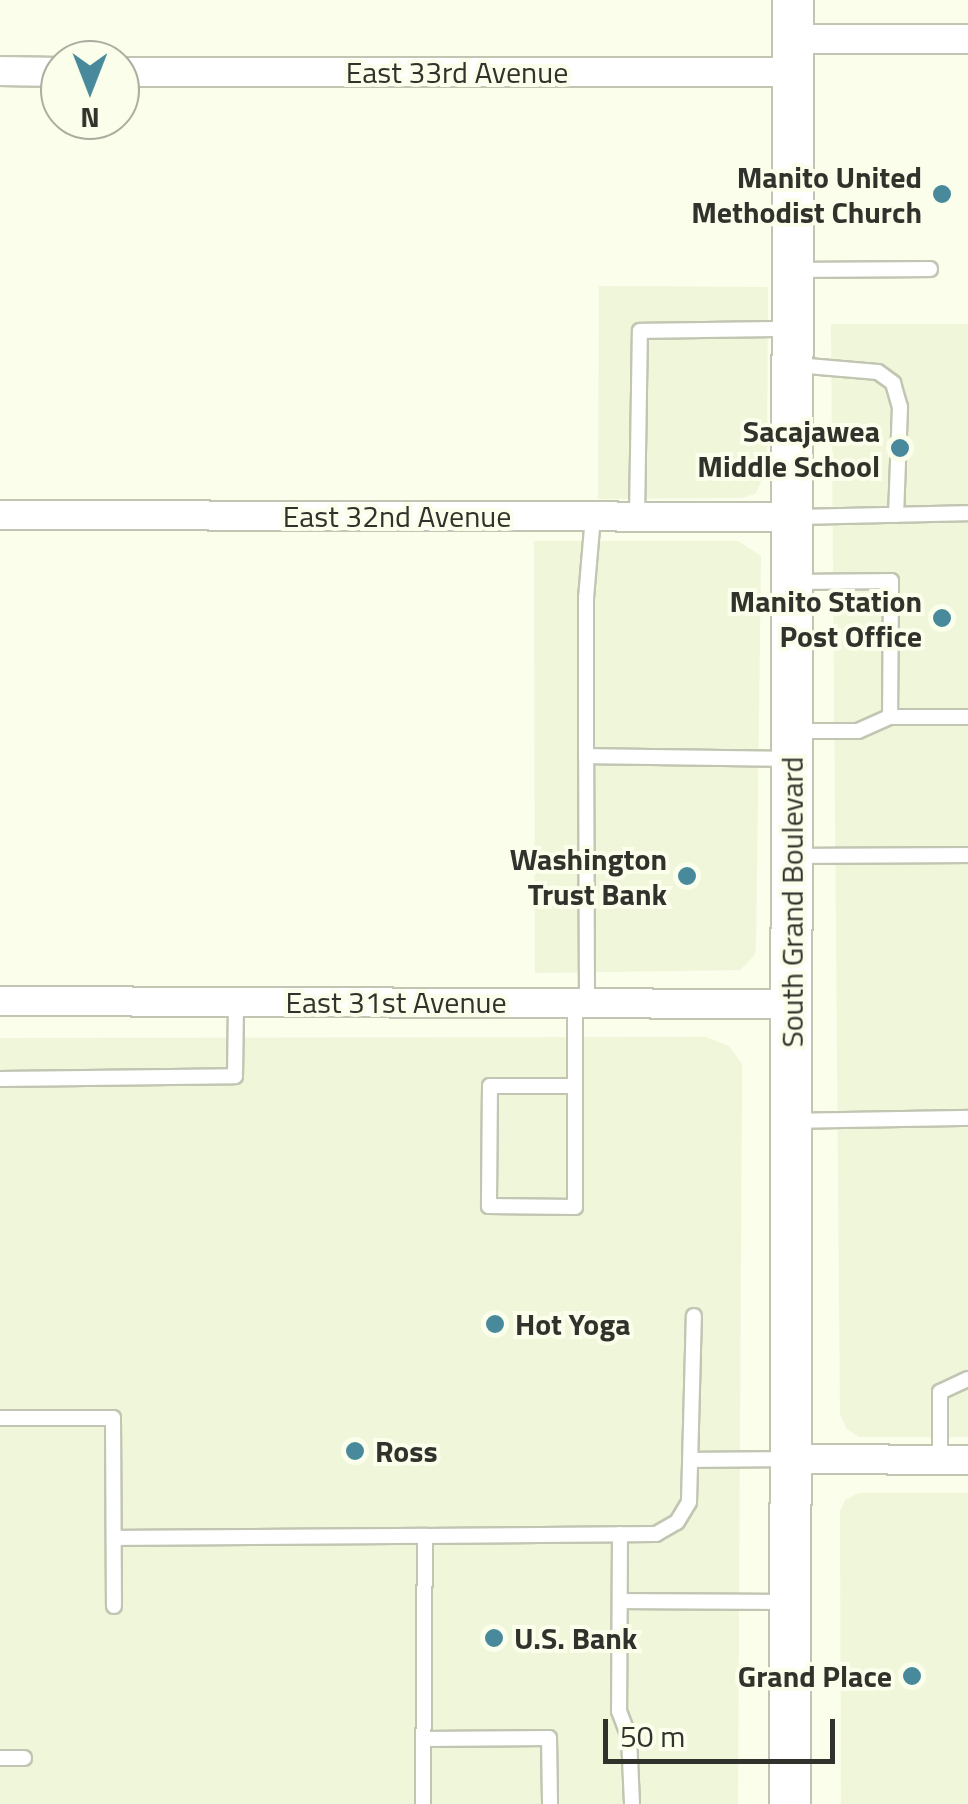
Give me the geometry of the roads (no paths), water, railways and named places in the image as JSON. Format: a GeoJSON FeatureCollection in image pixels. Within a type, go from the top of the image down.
{"type":"FeatureCollection","features":[{"type":"Feature","properties":{"kind":"main road","name":"South Grand Boulevard"},"geometry":{"type":"LineString","coordinates":[[790,1804],[793,37]]}},
{"type":"Feature","properties":{"kind":"street","name":"East 33rd Avenue"},"geometry":{"type":"LineString","coordinates":[[140,71],[793,37],[968,39]]}},
{"type":"Feature","properties":{"kind":"street"},"geometry":{"type":"LineString","coordinates":[[0,72],[40,72]]}},
{"type":"Feature","properties":{"kind":"street","name":"East 32nd Avenue"},"geometry":{"type":"LineString","coordinates":[[0,515],[793,517]]}},
{"type":"Feature","properties":{"kind":"street","name":"East 31st Avenue"},"geometry":{"type":"LineString","coordinates":[[0,1001],[792,1004]]}},
{"type":"Feature","properties":{"kind":"street"},"geometry":{"type":"LineString","coordinates":[[792,1459],[954,1460]]}},
{"type":"Feature","properties":{"kind":"lane"},"geometry":{"type":"LineString","coordinates":[[793,270],[930,269]]}},
{"type":"Feature","properties":{"kind":"lane"},"geometry":{"type":"LineString","coordinates":[[638,517],[640,330],[792,347],[878,372],[893,383],[900,407],[896,515]]}},
{"type":"Feature","properties":{"kind":"lane"},"geometry":{"type":"LineString","coordinates":[[793,517],[968,513]]}},
{"type":"Feature","properties":{"kind":"lane"},"geometry":{"type":"LineString","coordinates":[[574,1086],[490,1086],[488,1206],[574,1207],[574,1086],[581,1003],[586,756],[586,598],[592,517]]}},
{"type":"Feature","properties":{"kind":"lane"},"geometry":{"type":"LineString","coordinates":[[793,582],[891,582],[890,717]]}},
{"type":"Feature","properties":{"kind":"lane"},"geometry":{"type":"LineString","coordinates":[[586,756],[792,745],[858,731],[890,717],[968,718]]}},
{"type":"Feature","properties":{"kind":"lane"},"geometry":{"type":"LineString","coordinates":[[792,856],[968,855]]}},
{"type":"Feature","properties":{"kind":"lane"},"geometry":{"type":"LineString","coordinates":[[0,1079],[235,1076],[236,1002]]}},
{"type":"Feature","properties":{"kind":"lane"},"geometry":{"type":"LineString","coordinates":[[792,1121],[968,1118]]}},
{"type":"Feature","properties":{"kind":"lane"},"geometry":{"type":"LineString","coordinates":[[114,1538],[656,1534],[678,1522],[689,1502],[694,1316]]}},
{"type":"Feature","properties":{"kind":"lane"},"geometry":{"type":"LineString","coordinates":[[954,1460],[940,1392],[968,1378]]}},
{"type":"Feature","properties":{"kind":"lane"},"geometry":{"type":"LineString","coordinates":[[0,1418],[113,1418],[114,1606]]}},
{"type":"Feature","properties":{"kind":"lane"},"geometry":{"type":"LineString","coordinates":[[691,1460],[792,1459]]}},
{"type":"Feature","properties":{"kind":"lane"},"geometry":{"type":"LineString","coordinates":[[620,1534],[619,1711],[629,1736],[632,1804]]}},
{"type":"Feature","properties":{"kind":"lane"},"geometry":{"type":"LineString","coordinates":[[423,1804],[425,1536]]}},
{"type":"Feature","properties":{"kind":"lane"},"geometry":{"type":"LineString","coordinates":[[620,1601],[791,1602]]}},
{"type":"Feature","properties":{"kind":"lane"},"geometry":{"type":"LineString","coordinates":[[423,1738],[549,1738],[550,1804]]}},
{"type":"Feature","properties":{"kind":"lane"},"geometry":{"type":"LineString","coordinates":[[0,1758],[24,1758]]}},
{"type":"Feature","properties":{"kind":"place","name":"Manito United Methodist Church"},"geometry":{"type":"Point","coordinates":[942,194]}},
{"type":"Feature","properties":{"kind":"place","name":"Sacajawea Middle School"},"geometry":{"type":"Point","coordinates":[900,448]}},
{"type":"Feature","properties":{"kind":"place","name":"Manito Station Post Office"},"geometry":{"type":"Point","coordinates":[942,618]}},
{"type":"Feature","properties":{"kind":"place","name":"Washington Trust Bank"},"geometry":{"type":"Point","coordinates":[687,876]}},
{"type":"Feature","properties":{"kind":"place","name":"Hot Yoga"},"geometry":{"type":"Point","coordinates":[495,1324]}},
{"type":"Feature","properties":{"kind":"place","name":"Ross"},"geometry":{"type":"Point","coordinates":[355,1451]}},
{"type":"Feature","properties":{"kind":"place","name":"U.S. Bank"},"geometry":{"type":"Point","coordinates":[494,1638]}},
{"type":"Feature","properties":{"kind":"place","name":"Grand Place"},"geometry":{"type":"Point","coordinates":[912,1676]}}]}
